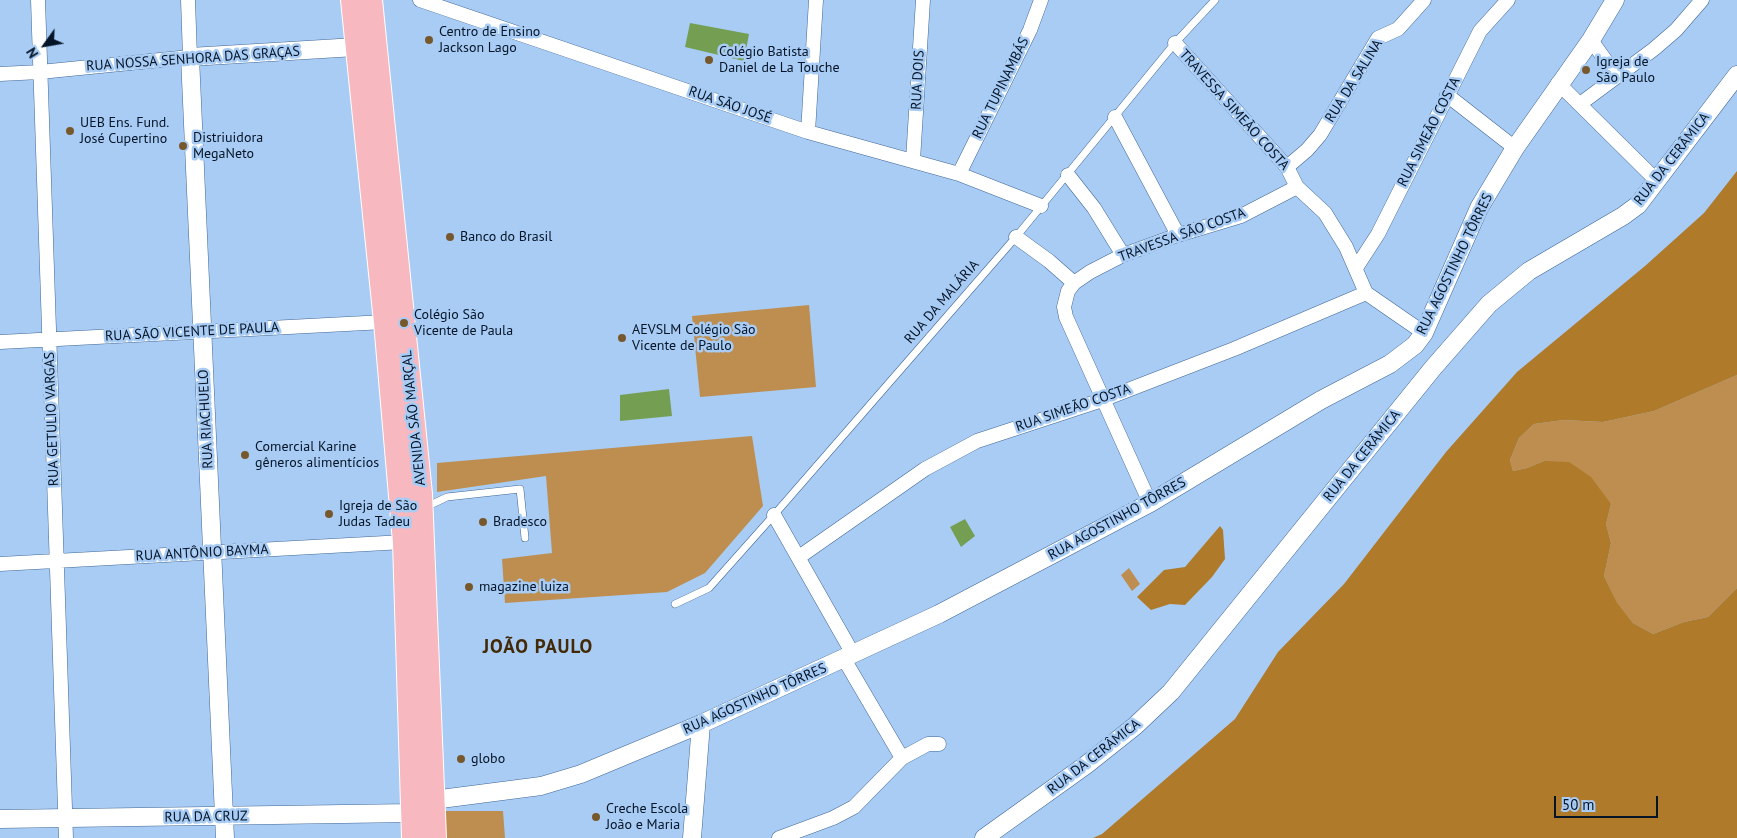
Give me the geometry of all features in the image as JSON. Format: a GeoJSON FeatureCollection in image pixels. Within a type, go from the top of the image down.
{"type":"FeatureCollection","features":[{"type":"Feature","properties":{"kind":"main road","name":"AVENIDA SÃO MARÇAL"},"geometry":{"type":"LineString","coordinates":[[352,0],[385,322],[404,542],[413,838]]}},
{"type":"Feature","properties":{"kind":"main road","name":"AVENIDA SÃO MARÇAL"},"geometry":{"type":"LineString","coordinates":[[371,0],[422,510],[435,838]]}},
{"type":"Feature","properties":{"kind":"street","name":"RUA GETULIO VARGAS"},"geometry":{"type":"LineString","coordinates":[[38,0],[66,838]]}},
{"type":"Feature","properties":{"kind":"street","name":"RUA RIACHUELO"},"geometry":{"type":"LineString","coordinates":[[188,0],[225,838]]}},
{"type":"Feature","properties":{"kind":"street","name":"RUA SÃO JOSÉ"},"geometry":{"type":"LineString","coordinates":[[420,0],[808,132],[959,174],[1041,206]]}},
{"type":"Feature","properties":{"kind":"street"},"geometry":{"type":"LineString","coordinates":[[808,132],[816,0]]}},
{"type":"Feature","properties":{"kind":"street","name":"RUA DOIS"},"geometry":{"type":"LineString","coordinates":[[913,160],[923,0]]}},
{"type":"Feature","properties":{"kind":"street","name":"RUA TUPINAMBÁS"},"geometry":{"type":"LineString","coordinates":[[959,174],[1030,30],[1041,0]]}},
{"type":"Feature","properties":{"kind":"street","name":"RUA DA SALINA"},"geometry":{"type":"LineString","coordinates":[[1287,167],[1307,150],[1320,135],[1378,38],[1398,29],[1424,0]]}},
{"type":"Feature","properties":{"kind":"street","name":"RUA SIMEÃO COSTA"},"geometry":{"type":"LineString","coordinates":[[1356,268],[1378,234],[1480,31],[1508,0]]}},
{"type":"Feature","properties":{"kind":"street","name":"RUA AGOSTINHO TÔRRES"},"geometry":{"type":"LineString","coordinates":[[433,800],[517,790],[561,781],[701,724],[939,614],[1150,503],[1321,400],[1390,364],[1408,351],[1424,333],[1479,208],[1515,148],[1558,83],[1591,40],[1614,0]]}},
{"type":"Feature","properties":{"kind":"street"},"geometry":{"type":"LineString","coordinates":[[1580,104],[1616,75],[1654,49],[1676,30],[1702,0]]}},
{"type":"Feature","properties":{"kind":"street"},"geometry":{"type":"LineString","coordinates":[[1591,40],[1616,75]]}},
{"type":"Feature","properties":{"kind":"street","name":"TRAVESSA SIMEÃO COSTA"},"geometry":{"type":"LineString","coordinates":[[1175,43],[1287,167],[1297,187],[1325,213],[1337,231],[1356,268],[1366,293]]}},
{"type":"Feature","properties":{"kind":"street","name":"RUA NOSSA SENHORA DAS GRAÇAS"},"geometry":{"type":"LineString","coordinates":[[0,74],[40,72],[190,57],[356,48]]}},
{"type":"Feature","properties":{"kind":"street","name":"RUA DA CERÂMICA"},"geometry":{"type":"LineString","coordinates":[[984,838],[1086,765],[1135,726],[1171,692],[1433,368],[1498,295],[1529,271],[1623,216],[1638,205],[1737,75]]}},
{"type":"Feature","properties":{"kind":"street"},"geometry":{"type":"LineString","coordinates":[[1558,83],[1657,181]]}},
{"type":"Feature","properties":{"kind":"street"},"geometry":{"type":"LineString","coordinates":[[1448,95],[1515,148]]}},
{"type":"Feature","properties":{"kind":"street"},"geometry":{"type":"LineString","coordinates":[[1115,117],[1178,234]]}},
{"type":"Feature","properties":{"kind":"street"},"geometry":{"type":"LineString","coordinates":[[1068,175],[1094,208],[1123,255]]}},
{"type":"Feature","properties":{"kind":"street","name":"TRAVESSA SÃO COSTA"},"geometry":{"type":"LineString","coordinates":[[1074,283],[1090,272],[1123,255],[1178,234],[1241,216],[1297,187]]}},
{"type":"Feature","properties":{"kind":"street"},"geometry":{"type":"LineString","coordinates":[[1016,237],[1049,261],[1074,283],[1066,298],[1066,317],[1150,503]]}},
{"type":"Feature","properties":{"kind":"street"},"geometry":{"type":"LineString","coordinates":[[1366,293],[1424,333]]}},
{"type":"Feature","properties":{"kind":"street","name":"RUA SIMEÃO COSTA"},"geometry":{"type":"LineString","coordinates":[[799,557],[952,453],[977,441],[1102,400],[1234,349],[1366,293]]}},
{"type":"Feature","properties":{"kind":"street","name":"RUA SÃO VICENTE DE PAULA"},"geometry":{"type":"LineString","coordinates":[[0,342],[385,322]]}},
{"type":"Feature","properties":{"kind":"street"},"geometry":{"type":"LineString","coordinates":[[1408,351],[1433,368]]}},
{"type":"Feature","properties":{"kind":"street"},"geometry":{"type":"LineString","coordinates":[[774,516],[799,557],[902,758]]}},
{"type":"Feature","properties":{"kind":"street","name":"RUA ANTÔNIO BAYMA"},"geometry":{"type":"LineString","coordinates":[[0,564],[404,542]]}},
{"type":"Feature","properties":{"kind":"street"},"geometry":{"type":"LineString","coordinates":[[692,838],[701,724]]}},
{"type":"Feature","properties":{"kind":"street"},"geometry":{"type":"LineString","coordinates":[[779,838],[833,818],[854,807],[902,758],[928,744],[939,744]]}},
{"type":"Feature","properties":{"kind":"street"},"geometry":{"type":"LineString","coordinates":[[412,813],[433,800]]}},
{"type":"Feature","properties":{"kind":"street","name":"RUA DA CRUZ"},"geometry":{"type":"LineString","coordinates":[[0,819],[412,813]]}},
{"type":"Feature","properties":{"kind":"lane","name":"RUA DA MALÁRIA"},"geometry":{"type":"LineString","coordinates":[[675,604],[709,588],[774,516],[1016,237],[1175,43],[1215,0]]}},
{"type":"Feature","properties":{"kind":"lane"},"geometry":{"type":"LineString","coordinates":[[422,510],[447,497],[520,489],[525,538]]}},
{"type":"Feature","properties":{"kind":"shaded area"},"geometry":{"type":"Polygon","coordinates":[[[690,23],[749,34],[744,61],[685,47],[690,23]]]}},
{"type":"Feature","properties":{"kind":"shaded area"},"geometry":{"type":"Polygon","coordinates":[[[1737,171],[1737,375],[1654,411],[1603,422],[1563,420],[1534,424],[1519,438],[1510,460],[1513,471],[1544,461],[1569,462],[1591,477],[1611,504],[1606,524],[1611,543],[1604,576],[1617,603],[1633,623],[1653,634],[1684,622],[1708,617],[1737,588],[1737,838],[1093,838],[1102,834],[1235,719],[1278,652],[1344,584],[1446,452],[1517,372],[1645,266],[1704,213],[1737,171]]]}},
{"type":"Feature","properties":{"kind":"shaded area"},"geometry":{"type":"Polygon","coordinates":[[[809,305],[816,387],[700,397],[692,316],[809,305]]]}},
{"type":"Feature","properties":{"kind":"shaded area"},"geometry":{"type":"Polygon","coordinates":[[[1737,375],[1737,588],[1708,617],[1684,622],[1653,634],[1633,623],[1617,604],[1604,576],[1611,543],[1606,524],[1611,504],[1544,461],[1513,471],[1510,460],[1519,438],[1534,424],[1563,420],[1603,422],[1654,411],[1737,375]]]}},
{"type":"Feature","properties":{"kind":"shaded area"},"geometry":{"type":"Polygon","coordinates":[[[669,389],[672,416],[620,421],[620,395],[669,389]]]}},
{"type":"Feature","properties":{"kind":"shaded area"},"geometry":{"type":"Polygon","coordinates":[[[752,436],[763,506],[705,573],[667,592],[505,603],[502,559],[552,553],[546,476],[437,492],[437,463],[752,436]]]}},
{"type":"Feature","properties":{"kind":"shaded area"},"geometry":{"type":"Polygon","coordinates":[[[965,519],[975,536],[961,547],[950,527],[965,519]]]}},
{"type":"Feature","properties":{"kind":"shaded area"},"geometry":{"type":"Polygon","coordinates":[[[1220,526],[1223,530],[1225,559],[1212,577],[1185,605],[1170,604],[1151,610],[1137,597],[1164,570],[1185,567],[1220,526]]]}},
{"type":"Feature","properties":{"kind":"shaded area"},"geometry":{"type":"Polygon","coordinates":[[[1129,568],[1140,584],[1132,591],[1121,575],[1129,568]]]}},
{"type":"Feature","properties":{"kind":"shaded area"},"geometry":{"type":"Polygon","coordinates":[[[444,811],[503,811],[505,838],[444,838],[444,811]]]}},
{"type":"Feature","properties":{"kind":"place","name":"Centro de Ensino Jackson Lago"},"geometry":{"type":"Point","coordinates":[429,40]}},
{"type":"Feature","properties":{"kind":"place","name":"Colégio Batista Daniel de La Touche"},"geometry":{"type":"Point","coordinates":[709,60]}},
{"type":"Feature","properties":{"kind":"place","name":"Igreja de São Paulo"},"geometry":{"type":"Point","coordinates":[1586,70]}},
{"type":"Feature","properties":{"kind":"place","name":"UEB Ens. Fund. José Cupertino"},"geometry":{"type":"Point","coordinates":[70,131]}},
{"type":"Feature","properties":{"kind":"place","name":"Distriuidora MegaNeto"},"geometry":{"type":"Point","coordinates":[183,146]}},
{"type":"Feature","properties":{"kind":"place","name":"Banco do Brasil"},"geometry":{"type":"Point","coordinates":[450,237]}},
{"type":"Feature","properties":{"kind":"place","name":"Colégio São Vicente de Paula"},"geometry":{"type":"Point","coordinates":[404,323]}},
{"type":"Feature","properties":{"kind":"place","name":"AEVSLM Colégio São Vicente de Paulo"},"geometry":{"type":"Point","coordinates":[622,338]}},
{"type":"Feature","properties":{"kind":"place","name":"Comercial Karine gêneros alimentícios"},"geometry":{"type":"Point","coordinates":[245,455]}},
{"type":"Feature","properties":{"kind":"place","name":"Igreja de São Judas Tadeu"},"geometry":{"type":"Point","coordinates":[329,514]}},
{"type":"Feature","properties":{"kind":"place","name":"Bradesco"},"geometry":{"type":"Point","coordinates":[483,522]}},
{"type":"Feature","properties":{"kind":"place","name":"magazine luiza"},"geometry":{"type":"Point","coordinates":[469,587]}},
{"type":"Feature","properties":{"kind":"place","name":"globo"},"geometry":{"type":"Point","coordinates":[461,759]}},
{"type":"Feature","properties":{"kind":"place","name":"Creche Escola João e Maria"},"geometry":{"type":"Point","coordinates":[596,817]}},
{"type":"Feature","properties":{"kind":"district","name":"JOÃO PAULO"},"geometry":{"type":"Point","coordinates":[538,648]}}]}
